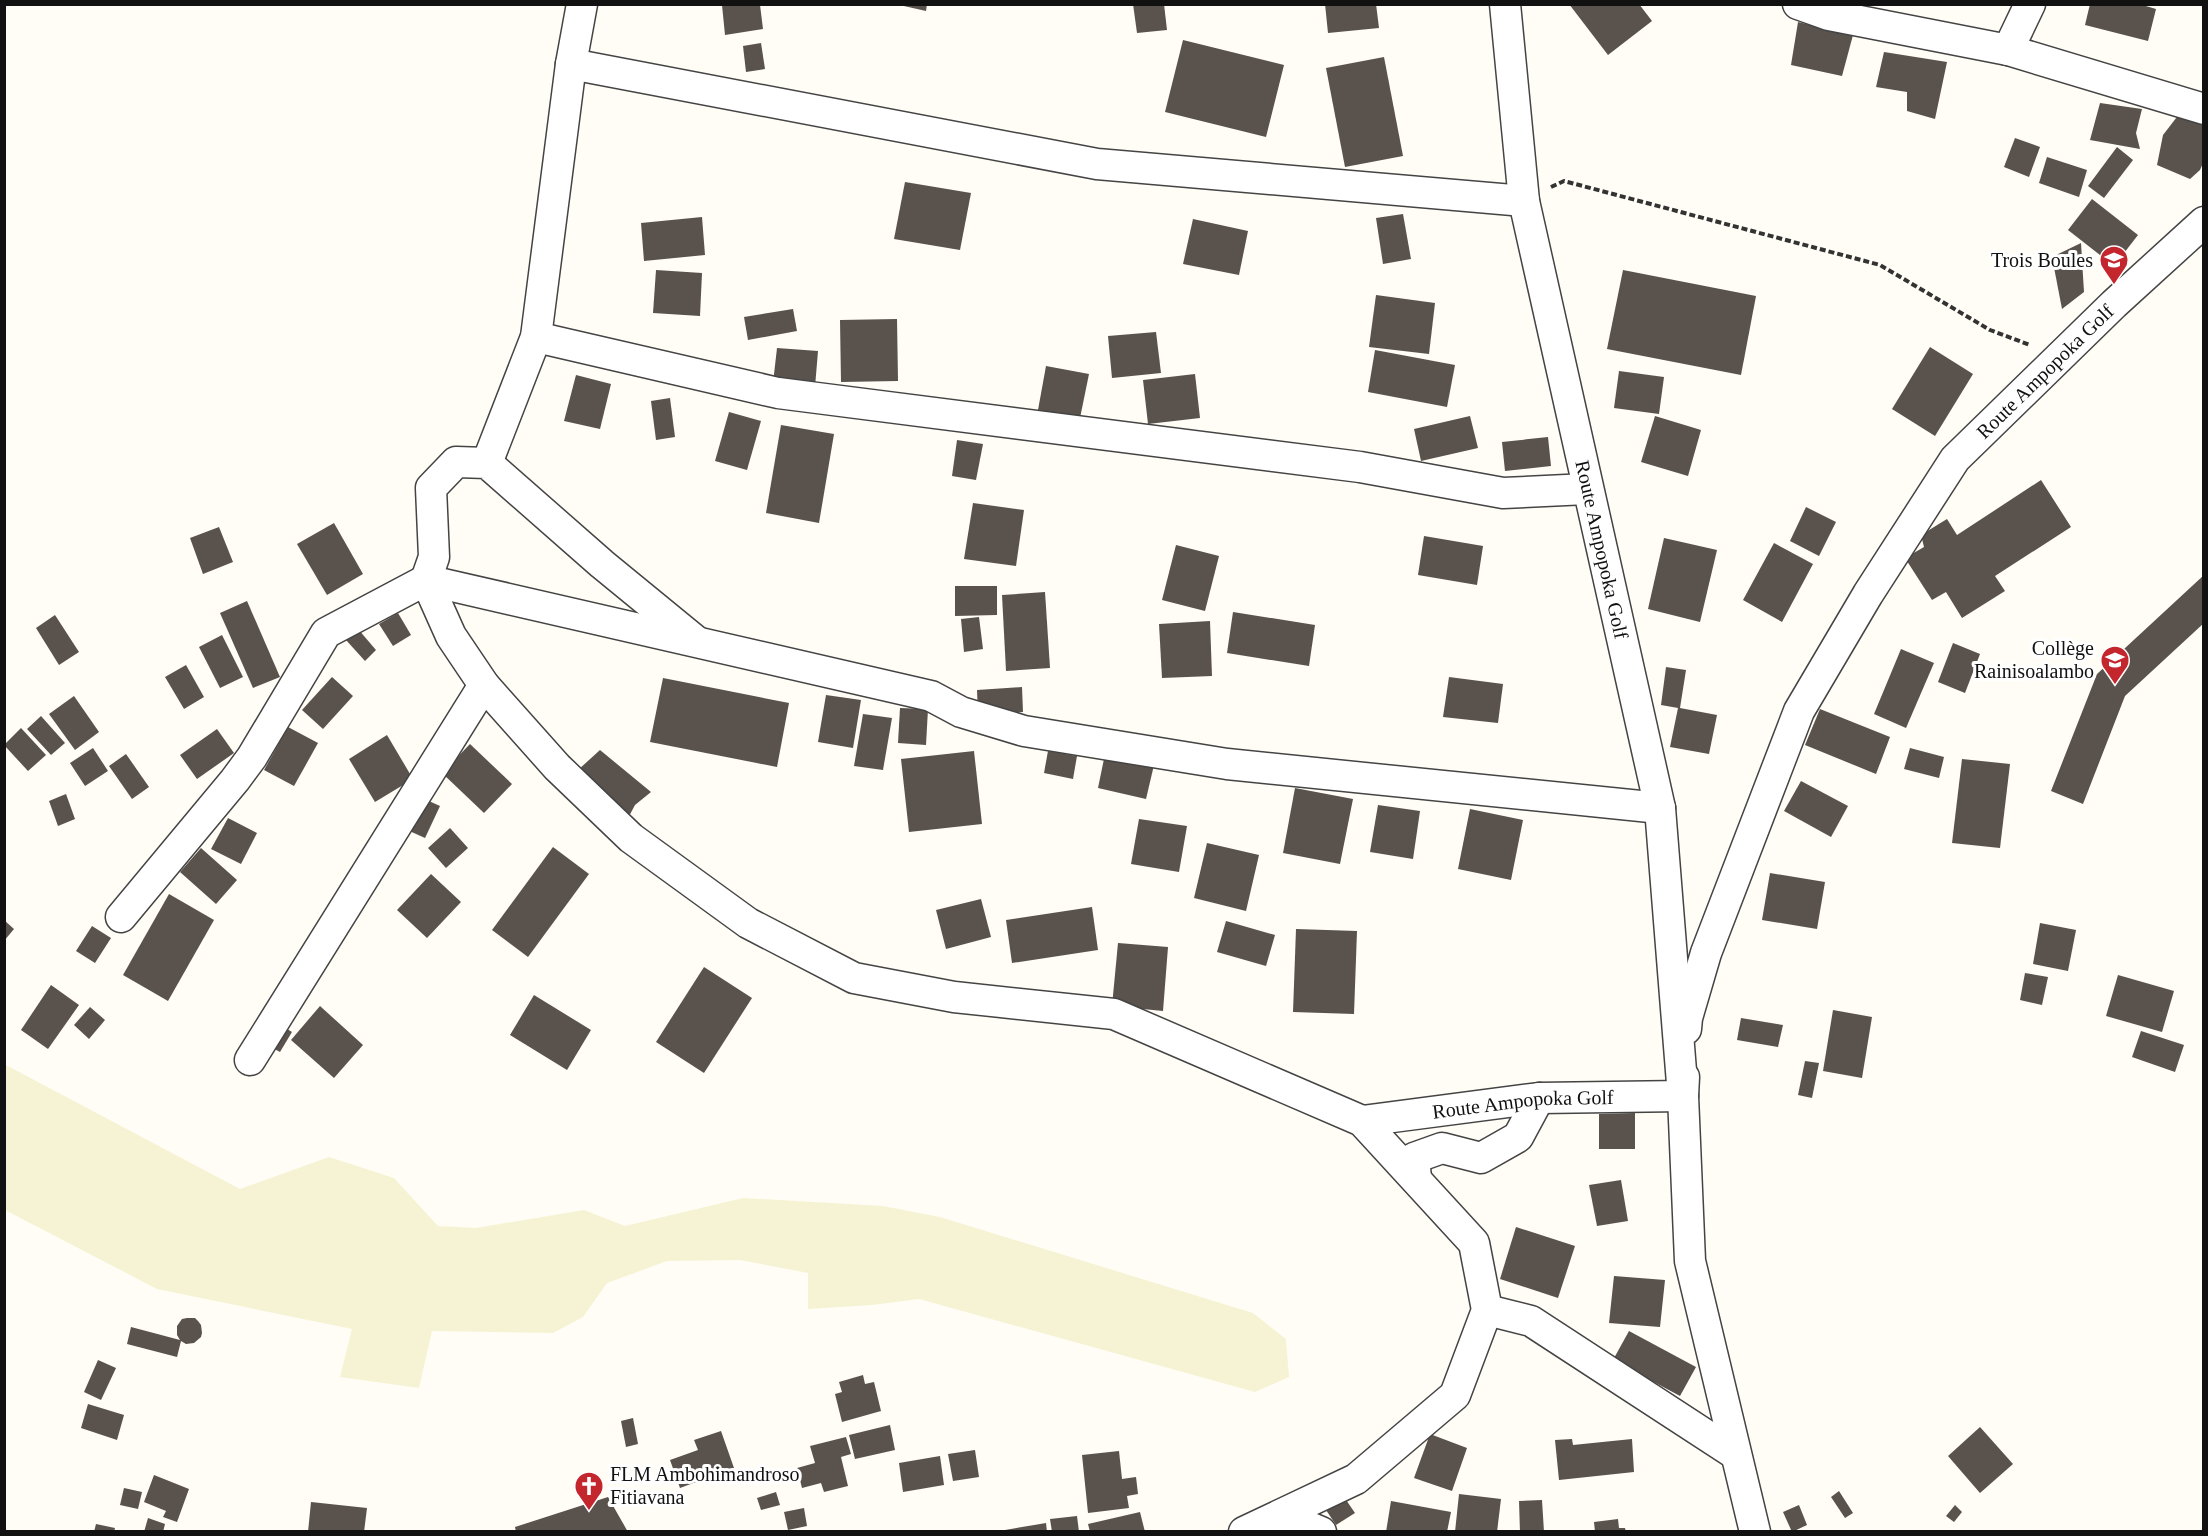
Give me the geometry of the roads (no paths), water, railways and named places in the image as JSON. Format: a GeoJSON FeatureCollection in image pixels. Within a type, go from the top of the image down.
{"type":"FeatureCollection","features":[{"type":"Feature","properties":{"kind":"street"},"geometry":{"type":"LineString","coordinates":[[487,463],[537,337],[571,64],[582,4]]}},
{"type":"Feature","properties":{"kind":"street","name":"Route Ampopoka Golf"},"geometry":{"type":"LineString","coordinates":[[1504,4],[1524,201],[1660,808],[1683,1096]]}},
{"type":"Feature","properties":{"kind":"street"},"geometry":{"type":"LineString","coordinates":[[1798,4],[1829,15],[2008,50],[2204,109]]}},
{"type":"Feature","properties":{"kind":"street"},"geometry":{"type":"LineString","coordinates":[[2008,50],[2030,4]]}},
{"type":"Feature","properties":{"kind":"street"},"geometry":{"type":"LineString","coordinates":[[571,64],[1097,164],[1524,201]]}},
{"type":"Feature","properties":{"kind":"street","name":"Route Ampopoka Golf"},"geometry":{"type":"LineString","coordinates":[[1683,1096],[1687,1018],[1706,953],[1799,711],[1868,594],[1955,459],[2114,304],[2204,222]]}},
{"type":"Feature","properties":{"kind":"street"},"geometry":{"type":"LineString","coordinates":[[537,337],[778,393],[1360,467],[1503,493],[1587,489]]}},
{"type":"Feature","properties":{"kind":"street"},"geometry":{"type":"LineString","coordinates":[[696,641],[602,564],[487,463],[456,462],[431,488],[434,557],[426,580],[452,636],[484,685],[557,767],[631,838],[748,922],[854,978],[954,997],[1114,1014],[1362,1121],[1474,1243],[1487,1310],[1455,1395],[1356,1479],[1244,1532]]}},
{"type":"Feature","properties":{"kind":"street"},"geometry":{"type":"LineString","coordinates":[[121,917],[252,757],[326,633],[426,580],[930,696],[961,712],[1024,731],[1227,764],[1660,808]]}},
{"type":"Feature","properties":{"kind":"street"},"geometry":{"type":"LineString","coordinates":[[250,1060],[484,685]]}},
{"type":"Feature","properties":{"kind":"street"},"geometry":{"type":"LineString","coordinates":[[1683,1096],[1690,1261],[1755,1532]]}},
{"type":"Feature","properties":{"kind":"street","name":"Route Ampopoka Golf"},"geometry":{"type":"LineString","coordinates":[[1362,1121],[1539,1098],[1683,1096]]}},
{"type":"Feature","properties":{"kind":"street"},"geometry":{"type":"LineString","coordinates":[[1416,1178],[1414,1158],[1442,1148],[1481,1158],[1518,1137],[1539,1098]]}},
{"type":"Feature","properties":{"kind":"street"},"geometry":{"type":"LineString","coordinates":[[1487,1310],[1531,1321],[1735,1454]]}},
{"type":"Feature","properties":{"kind":"street"},"geometry":{"type":"LineString","coordinates":[[1281,1515],[1321,1532]]}},
{"type":"Feature","properties":{"kind":"place","name":"Trois Boules"},"geometry":{"type":"Point","coordinates":[2114,286]}},
{"type":"Feature","properties":{"kind":"place","name":"Collège Rainisoalambo"},"geometry":{"type":"Point","coordinates":[2115,686]}},
{"type":"Feature","properties":{"kind":"place","name":"FLM Ambohimandroso Fitiavana"},"geometry":{"type":"Point","coordinates":[589,1512]}}]}
